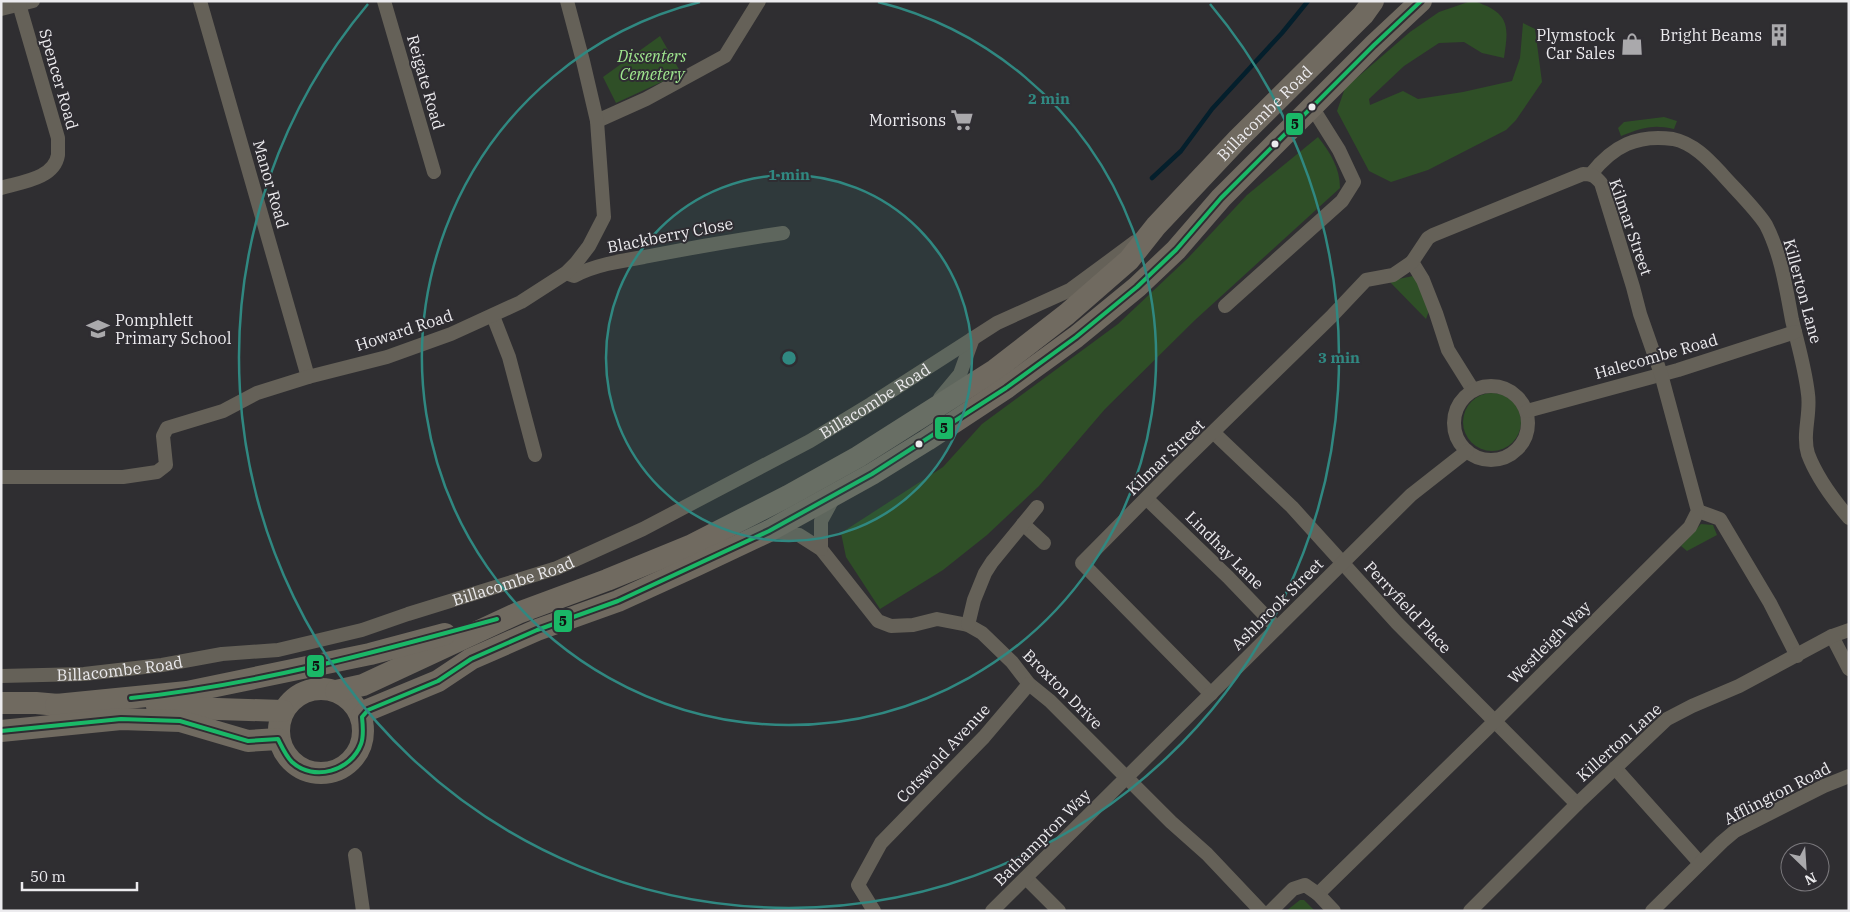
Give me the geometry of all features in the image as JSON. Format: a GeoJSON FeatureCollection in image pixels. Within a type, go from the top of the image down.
{"type":"FeatureCollection","features":[{"type":"Feature","properties":{"kind":"main road","name":"Billacombe Road"},"geometry":{"type":"LineString","coordinates":[[1,703],[283,711],[292,700],[303,692],[317,688],[336,691],[363,685],[518,613],[607,580],[690,546],[796,491],[927,414],[994,370],[1067,314],[1128,260],[1156,226],[1238,139],[1363,16],[1373,1]]}},
{"type":"Feature","properties":{"kind":"main road","name":"Billacombe Road"},"geometry":{"type":"LineString","coordinates":[[362,717],[368,710],[438,681],[471,659],[537,630],[618,600],[769,531],[927,440],[1006,388],[1076,337],[1137,287],[1176,250],[1221,198],[1421,1]]}},
{"type":"Feature","properties":{"kind":"main road","name":"Billacombe Road"},"geometry":{"type":"LineString","coordinates":[[56,705],[187,692],[370,654],[518,613]]}},
{"type":"Feature","properties":{"kind":"main road"},"geometry":{"type":"LineString","coordinates":[[283,711],[278,739],[284,752],[293,763],[305,770],[318,773],[332,772],[344,766],[355,757],[364,731],[362,717],[355,705],[345,695],[336,691]]}},
{"type":"Feature","properties":{"kind":"main road"},"geometry":{"type":"LineString","coordinates":[[1,731],[121,719],[180,721],[248,741],[278,739]]}},
{"type":"Feature","properties":{"kind":"street","name":"Manor Road"},"geometry":{"type":"LineString","coordinates":[[200,1],[308,377]]}},
{"type":"Feature","properties":{"kind":"street","name":"Reigate Road"},"geometry":{"type":"LineString","coordinates":[[384,1],[434,172]]}},
{"type":"Feature","properties":{"kind":"street","name":"Howard Road"},"geometry":{"type":"LineString","coordinates":[[1,477],[122,477],[156,472],[166,465],[163,436],[167,428],[224,411],[257,393],[308,377],[387,357],[451,334],[494,316],[521,302],[566,273],[589,246],[604,217],[596,121],[584,61],[567,1]]}},
{"type":"Feature","properties":{"kind":"street"},"geometry":{"type":"LineString","coordinates":[[1,9],[26,3]]}},
{"type":"Feature","properties":{"kind":"street","name":"Spencer Road"},"geometry":{"type":"LineString","coordinates":[[1,188],[43,176],[52,168],[58,156],[58,138],[26,3]]}},
{"type":"Feature","properties":{"kind":"street"},"geometry":{"type":"LineString","coordinates":[[596,121],[646,99],[725,56],[752,5]]}},
{"type":"Feature","properties":{"kind":"street"},"geometry":{"type":"LineString","coordinates":[[1225,306],[1342,201],[1354,182],[1339,150],[1312,107]]}},
{"type":"Feature","properties":{"kind":"street","name":"Killerton Lane"},"geometry":{"type":"LineString","coordinates":[[1591,174],[1601,162],[1634,140],[1656,137],[1679,140],[1702,153],[1765,223],[1779,258],[1803,362],[1809,397],[1805,427],[1808,452],[1819,478],[1849,518]]}},
{"type":"Feature","properties":{"kind":"street","name":"Kilmar Street"},"geometry":{"type":"LineString","coordinates":[[1212,694],[1082,563],[1331,317],[1366,280],[1393,275],[1412,262],[1428,238],[1433,235],[1583,174],[1591,174],[1596,176],[1601,183],[1640,314],[1661,374]]}},
{"type":"Feature","properties":{"kind":"street","name":"Billacombe Road"},"geometry":{"type":"LineString","coordinates":[[1,676],[84,674],[162,665],[222,654],[278,650],[362,630],[557,568],[643,529],[810,441],[997,323],[1070,290],[1156,226]]}},
{"type":"Feature","properties":{"kind":"street","name":"Blackberry Close"},"geometry":{"type":"LineString","coordinates":[[566,273],[574,276],[587,269],[622,261],[783,233]]}},
{"type":"Feature","properties":{"kind":"street"},"geometry":{"type":"LineString","coordinates":[[1412,262],[1423,280],[1448,350],[1473,390]]}},
{"type":"Feature","properties":{"kind":"street"},"geometry":{"type":"LineString","coordinates":[[494,316],[509,357],[536,455]]}},
{"type":"Feature","properties":{"kind":"street","name":"Halecombe Road"},"geometry":{"type":"LineString","coordinates":[[1527,411],[1661,374],[1795,332]]}},
{"type":"Feature","properties":{"kind":"street","name":"Billacombe Road"},"geometry":{"type":"LineString","coordinates":[[927,414],[960,374],[974,338]]}},
{"type":"Feature","properties":{"kind":"street"},"geometry":{"type":"LineString","coordinates":[[1661,374],[1698,511],[1720,519],[1770,602],[1797,656]]}},
{"type":"Feature","properties":{"kind":"street"},"geometry":{"type":"LineString","coordinates":[[1486,385],[1507,388],[1522,402],[1527,411],[1526,435],[1520,446],[1512,454],[1501,459],[1477,458],[1459,443],[1453,422],[1455,411],[1460,402],[1473,390],[1486,385]]}},
{"type":"Feature","properties":{"kind":"street","name":"Perryfield Place"},"geometry":{"type":"LineString","coordinates":[[1214,433],[1292,507],[1397,624],[1577,804]]}},
{"type":"Feature","properties":{"kind":"street","name":"Ashbrook Street"},"geometry":{"type":"LineString","coordinates":[[1122,783],[1419,488],[1467,451]]}},
{"type":"Feature","properties":{"kind":"street"},"geometry":{"type":"LineString","coordinates":[[821,549],[821,521],[836,494]]}},
{"type":"Feature","properties":{"kind":"street","name":"Lindhay Lane"},"geometry":{"type":"LineString","coordinates":[[1147,499],[1228,577],[1277,628]]}},
{"type":"Feature","properties":{"kind":"street"},"geometry":{"type":"LineString","coordinates":[[968,625],[974,600],[985,573],[1037,508]]}},
{"type":"Feature","properties":{"kind":"street","name":"Westleigh Way"},"geometry":{"type":"LineString","coordinates":[[1318,894],[1690,527],[1698,511]]}},
{"type":"Feature","properties":{"kind":"street"},"geometry":{"type":"LineString","coordinates":[[1023,524],[1044,543]]}},
{"type":"Feature","properties":{"kind":"street","name":"Broxton Drive"},"geometry":{"type":"LineString","coordinates":[[769,531],[800,535],[821,549],[878,621],[891,626],[906,626],[938,619],[968,625],[982,633],[1012,662],[1028,684],[1050,701],[1122,783],[1207,854],[1261,911]]}},
{"type":"Feature","properties":{"kind":"street","name":"Killerton Lane"},"geometry":{"type":"LineString","coordinates":[[1470,911],[1577,804],[1667,719],[1739,686],[1832,636],[1849,630]]}},
{"type":"Feature","properties":{"kind":"street"},"geometry":{"type":"LineString","coordinates":[[1832,636],[1849,669]]}},
{"type":"Feature","properties":{"kind":"street","name":"Cotswold Avenue"},"geometry":{"type":"LineString","coordinates":[[874,911],[858,885],[881,843],[984,737],[1028,684]]}},
{"type":"Feature","properties":{"kind":"street"},"geometry":{"type":"LineString","coordinates":[[1615,768],[1700,863]]}},
{"type":"Feature","properties":{"kind":"street","name":"Afflington Road"},"geometry":{"type":"LineString","coordinates":[[1652,911],[1722,842],[1736,831],[1824,786],[1849,776]]}},
{"type":"Feature","properties":{"kind":"street","name":"Bathampton Way"},"geometry":{"type":"LineString","coordinates":[[992,911],[1122,783]]}},
{"type":"Feature","properties":{"kind":"street"},"geometry":{"type":"LineString","coordinates":[[355,855],[363,911]]}},
{"type":"Feature","properties":{"kind":"street"},"geometry":{"type":"LineString","coordinates":[[1026,878],[1059,911]]}},
{"type":"Feature","properties":{"kind":"street"},"geometry":{"type":"LineString","coordinates":[[1271,911],[1293,889],[1305,885],[1318,894],[1334,911]]}},
{"type":"Feature","properties":{"kind":"green space"},"geometry":{"type":"Polygon","coordinates":[[[1471,1],[1487,6],[1501,16],[1504,21],[1507,34],[1504,58],[1482,53],[1464,42],[1439,43],[1404,66],[1369,99],[1370,105],[1403,91],[1418,99],[1463,92],[1512,81],[1520,58],[1523,23],[1535,29],[1542,82],[1516,120],[1506,130],[1428,170],[1391,182],[1369,171],[1337,111],[1345,88],[1410,32],[1439,12],[1471,1]]]}},
{"type":"Feature","properties":{"kind":"green space","name":"Dissenters Cemetery"},"geometry":{"type":"Polygon","coordinates":[[[660,36],[681,73],[616,103],[603,77],[660,36]]]}},
{"type":"Feature","properties":{"kind":"green space"},"geometry":{"type":"Polygon","coordinates":[[[1664,117],[1677,121],[1674,129],[1647,128],[1621,136],[1618,128],[1624,122],[1664,117]]]}},
{"type":"Feature","properties":{"kind":"green space"},"geometry":{"type":"Polygon","coordinates":[[[1318,137],[1334,161],[1340,181],[1340,188],[1195,320],[1105,409],[1039,486],[987,535],[943,570],[880,609],[846,557],[841,533],[943,467],[982,424],[1118,324],[1189,257],[1247,195],[1318,137]]]}},
{"type":"Feature","properties":{"kind":"green space"},"geometry":{"type":"Polygon","coordinates":[[[1413,276],[1417,278],[1429,311],[1426,319],[1389,281],[1413,276]]]}},
{"type":"Feature","properties":{"kind":"green space"},"geometry":{"type":"Polygon","coordinates":[[[1486,393],[1498,393],[1513,401],[1521,416],[1521,428],[1513,443],[1498,451],[1486,451],[1471,443],[1463,428],[1463,416],[1471,401],[1486,393]]]}},
{"type":"Feature","properties":{"kind":"green space"},"geometry":{"type":"Polygon","coordinates":[[[1701,524],[1713,525],[1717,535],[1687,551],[1681,546],[1701,524]]]}},
{"type":"Feature","properties":{"kind":"green space"},"geometry":{"type":"Polygon","coordinates":[[[1300,900],[1304,900],[1315,911],[1286,911],[1300,900]]]}},
{"type":"Feature","properties":{"kind":"waterway"},"geometry":{"type":"LineString","coordinates":[[1152,178],[1181,151],[1212,109],[1282,33],[1308,1]]}},
{"type":"Feature","properties":{"kind":"transit line","name":"5"},"geometry":{"type":"LineString","coordinates":[[1,731],[121,719],[180,721],[248,741],[278,739],[292,762],[301,768],[311,771],[331,771],[341,767],[356,753],[361,744],[363,734],[362,717],[368,710],[438,681],[471,659],[537,630],[618,601],[769,531],[872,474],[1006,388],[1076,337],[1137,287],[1176,250],[1221,198],[1374,45],[1421,1]]}},
{"type":"Feature","properties":{"kind":"transit line","name":"5"},"geometry":{"type":"LineString","coordinates":[[131,698],[224,685],[270,676],[361,655],[497,619]]}},
{"type":"Feature","properties":{"kind":"place","name":"Bright Beams"},"geometry":{"type":"Point","coordinates":[1779,35]}},
{"type":"Feature","properties":{"kind":"place","name":"Plymstock Car Sales"},"geometry":{"type":"Point","coordinates":[1632,44]}},
{"type":"Feature","properties":{"kind":"place","name":"Morrisons"},"geometry":{"type":"Point","coordinates":[962,120]}},
{"type":"Feature","properties":{"kind":"place","name":"Pomphlett Primary School"},"geometry":{"type":"Point","coordinates":[98,329]}}]}
